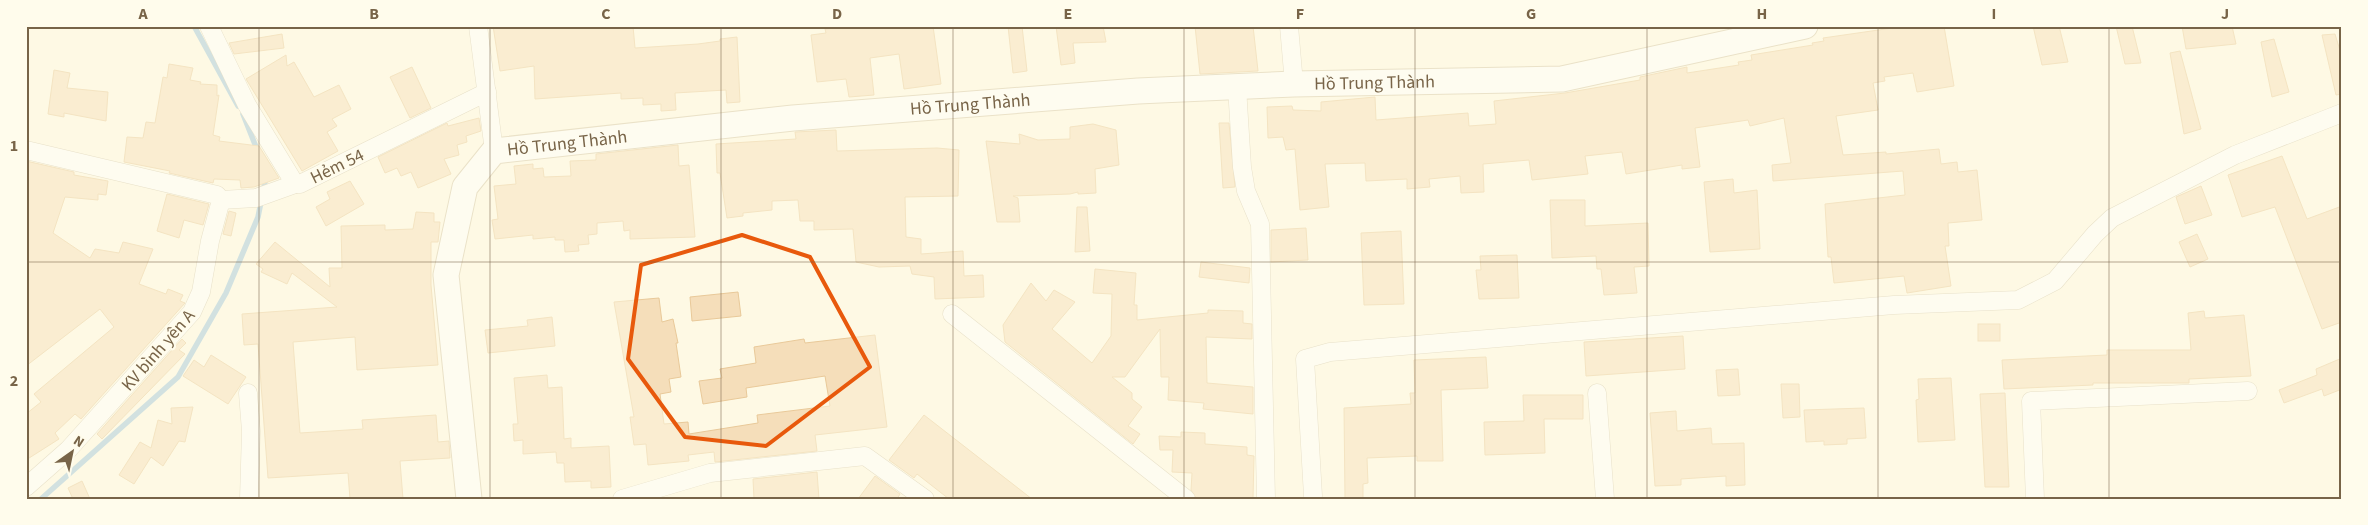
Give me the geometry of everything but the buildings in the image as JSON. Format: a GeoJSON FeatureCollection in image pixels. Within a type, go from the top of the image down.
{"type":"FeatureCollection","features":[{"type":"Feature","properties":{"kind":"street","name":"Hẻm 54"},"geometry":{"type":"LineString","coordinates":[[210,26],[248,105],[295,184],[300,184],[487,92]]}},
{"type":"Feature","properties":{"kind":"street"},"geometry":{"type":"LineString","coordinates":[[478,26],[494,151]]}},
{"type":"Feature","properties":{"kind":"street"},"geometry":{"type":"LineString","coordinates":[[1289,26],[1294,84]]}},
{"type":"Feature","properties":{"kind":"street","name":"Hồ Trung Thành"},"geometry":{"type":"LineString","coordinates":[[469,499],[446,275],[465,187],[494,151],[793,118],[1128,91],[1294,84],[1562,79],[1805,26]]}},
{"type":"Feature","properties":{"kind":"street"},"geometry":{"type":"LineString","coordinates":[[1237,87],[1242,167],[1246,191],[1260,224],[1266,499]]}},
{"type":"Feature","properties":{"kind":"street"},"geometry":{"type":"LineString","coordinates":[[1313,496],[1305,359],[1330,352],[1854,308],[1982,300],[2018,300],[2055,281],[2095,234],[2112,218],[2235,155],[2342,113]]}},
{"type":"Feature","properties":{"kind":"street"},"geometry":{"type":"LineString","coordinates":[[26,150],[217,195],[221,200],[261,197],[295,184]]}},
{"type":"Feature","properties":{"kind":"street","name":"KV bình yên A"},"geometry":{"type":"LineString","coordinates":[[26,487],[68,450],[192,312],[201,292],[210,241],[221,200]]}},
{"type":"Feature","properties":{"kind":"street"},"geometry":{"type":"LineString","coordinates":[[952,314],[1186,499]]}},
{"type":"Feature","properties":{"kind":"street"},"geometry":{"type":"LineString","coordinates":[[2035,499],[2030,402],[2248,391]]}},
{"type":"Feature","properties":{"kind":"street"},"geometry":{"type":"LineString","coordinates":[[248,392],[251,431],[249,499]]}},
{"type":"Feature","properties":{"kind":"street"},"geometry":{"type":"LineString","coordinates":[[1597,393],[1605,499]]}},
{"type":"Feature","properties":{"kind":"street"},"geometry":{"type":"LineString","coordinates":[[622,499],[710,473],[865,456],[925,499]]}},
{"type":"Feature","properties":{"kind":"highlighted area"},"geometry":{"type":"Polygon","coordinates":[[[742,235],[810,257],[870,367],[766,446],[685,437],[628,359],[641,265],[742,235]]]}},
{"type":"Feature","properties":{"kind":"waterway"},"geometry":{"type":"LineString","coordinates":[[194,26],[238,106]]}},
{"type":"Feature","properties":{"kind":"waterway"},"geometry":{"type":"LineString","coordinates":[[243,114],[258,152]]}},
{"type":"Feature","properties":{"kind":"waterway"},"geometry":{"type":"LineString","coordinates":[[41,499],[178,377],[226,293],[258,217],[266,177]]}}]}
